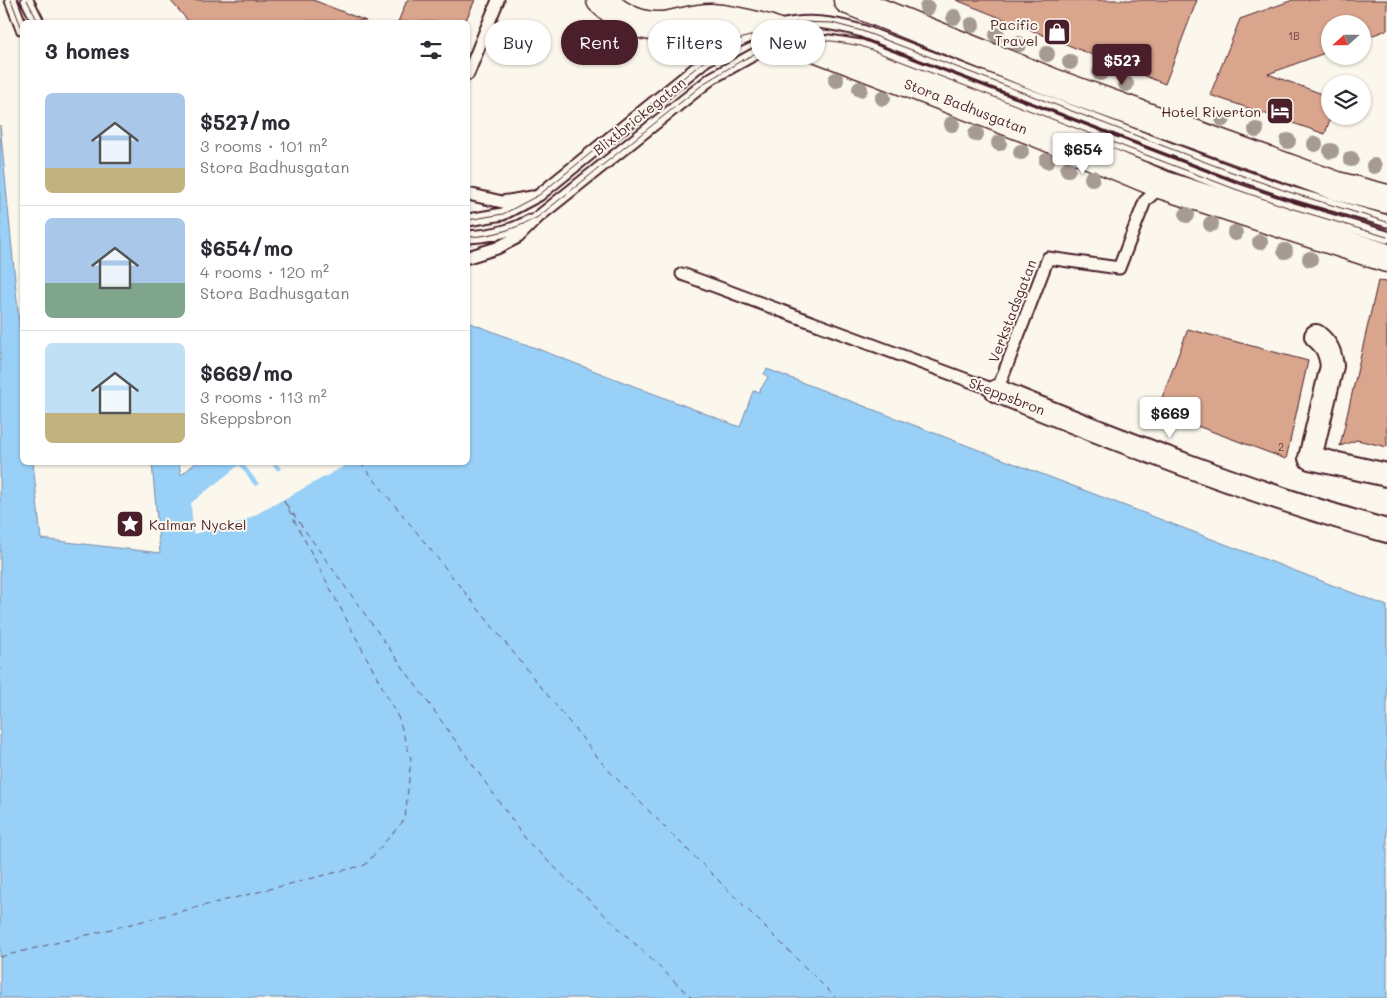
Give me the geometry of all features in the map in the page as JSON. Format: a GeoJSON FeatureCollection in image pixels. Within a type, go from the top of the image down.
{"type":"FeatureCollection","features":[{"type":"Feature","properties":{"kind":"street","name":"Stora Badhusgatan"},"geometry":{"type":"LineString","coordinates":[[601,0],[624,18],[648,26]]}},
{"type":"Feature","properties":{"kind":"street","name":"Stora Badhusgatan"},"geometry":{"type":"LineString","coordinates":[[683,20],[708,0]]}},
{"type":"Feature","properties":{"kind":"street"},"geometry":{"type":"LineString","coordinates":[[848,0],[1056,84],[1336,186],[1387,199]]}},
{"type":"Feature","properties":{"kind":"street","name":"Stora Badhusgatan"},"geometry":{"type":"LineString","coordinates":[[683,20],[711,18],[724,20]]}},
{"type":"Feature","properties":{"kind":"street","name":"Stora Badhusgatan"},"geometry":{"type":"LineString","coordinates":[[825,52],[1036,132],[1163,185],[1387,258]]}},
{"type":"Feature","properties":{"kind":"street"},"geometry":{"type":"LineString","coordinates":[[1316,336],[1324,342],[1330,351],[1332,366],[1310,458],[1387,475]]}},
{"type":"Feature","properties":{"kind":"street","name":"Skeppsbron"},"geometry":{"type":"LineString","coordinates":[[997,391],[1120,441],[1333,516],[1387,531]]}},
{"type":"Feature","properties":{"kind":"street","name":"Skeppsbron"},"geometry":{"type":"LineString","coordinates":[[1333,516],[1387,525]]}},
{"type":"Feature","properties":{"kind":"lane"},"geometry":{"type":"LineString","coordinates":[[11,0],[20,23]]}},
{"type":"Feature","properties":{"kind":"lane"},"geometry":{"type":"LineString","coordinates":[[27,0],[37,20]]}},
{"type":"Feature","properties":{"kind":"lane"},"geometry":{"type":"LineString","coordinates":[[470,69],[498,0]]}},
{"type":"Feature","properties":{"kind":"lane","name":"Blixtbrickegatan"},"geometry":{"type":"LineString","coordinates":[[825,24],[862,31],[1229,171],[1289,192],[1387,221]]}},
{"type":"Feature","properties":{"kind":"lane","name":"Blixtbrickegatan"},"geometry":{"type":"LineString","coordinates":[[470,220],[503,214],[539,195],[706,60],[751,35]]}},
{"type":"Feature","properties":{"kind":"lane","name":"Blixtbrickegatan"},"geometry":{"type":"LineString","coordinates":[[825,41],[861,46],[1235,189],[1290,208],[1387,237]]}},
{"type":"Feature","properties":{"kind":"lane","name":"Blixtbrickegatan"},"geometry":{"type":"LineString","coordinates":[[470,256],[497,248],[518,237],[538,217],[712,78],[751,56]]}},
{"type":"Feature","properties":{"kind":"lane","name":"Verkstadsgatan"},"geometry":{"type":"LineString","coordinates":[[997,391],[1048,258],[1119,268],[1145,201],[1163,185]]}},
{"type":"Feature","properties":{"kind":"lane","name":"Blixtbrickegatan"},"geometry":{"type":"LineString","coordinates":[[470,194],[502,202],[539,195]]}},
{"type":"Feature","properties":{"kind":"lane","name":"Blixtbrickegatan"},"geometry":{"type":"LineString","coordinates":[[470,237],[500,233],[519,227],[538,217]]}},
{"type":"Feature","properties":{"kind":"lane","name":"Skeppsbron"},"geometry":{"type":"LineString","coordinates":[[682,274],[997,391]]}},
{"type":"Feature","properties":{"kind":"water"},"geometry":{"type":"Polygon","coordinates":[[[0,125],[20,331],[20,465],[33,465],[41,539],[160,553],[152,465],[179,465],[181,475],[193,465],[470,465],[470,323],[740,427],[753,391],[759,392],[768,377],[764,374],[767,369],[1387,606],[1387,998],[0,998],[0,125]]]}},
{"type":"Feature","properties":{"kind":"pier"},"geometry":{"type":"Polygon","coordinates":[[[239,465],[255,486],[259,484],[245,465],[273,465],[278,471],[281,468],[278,465],[346,465],[240,523],[193,534],[191,503],[239,465]]]}},
{"type":"Feature","properties":{"kind":"building"},"geometry":{"type":"Polygon","coordinates":[[[170,0],[313,0],[363,20],[187,20],[170,0]]]}},
{"type":"Feature","properties":{"kind":"building"},"geometry":{"type":"Polygon","coordinates":[[[407,0],[475,0],[466,20],[399,20],[407,0]]]}},
{"type":"Feature","properties":{"kind":"building"},"geometry":{"type":"Polygon","coordinates":[[[956,0],[1197,0],[1165,84],[956,0]]]}},
{"type":"Feature","properties":{"kind":"building"},"geometry":{"type":"Polygon","coordinates":[[[1293,0],[1387,0],[1387,30],[1371,36],[1371,15],[1321,15],[1321,54],[1268,74],[1321,94],[1321,125],[1328,125],[1325,134],[1210,95],[1240,19],[1293,0]]]}},
{"type":"Feature","properties":{"kind":"building"},"geometry":{"type":"Polygon","coordinates":[[[1378,281],[1387,282],[1387,447],[1357,440],[1340,446],[1378,281]]]}},
{"type":"Feature","properties":{"kind":"building"},"geometry":{"type":"Polygon","coordinates":[[[1188,329],[1308,361],[1286,459],[1157,411],[1188,329]]]}},
{"type":"Feature","properties":{"kind":"ferry route"},"geometry":{"type":"LineString","coordinates":[[362,465],[607,769],[836,998]]}},
{"type":"Feature","properties":{"kind":"ferry route"},"geometry":{"type":"LineString","coordinates":[[0,957],[365,865],[405,819],[411,759],[399,719],[283,499]]}},
{"type":"Feature","properties":{"kind":"ferry route"},"geometry":{"type":"LineString","coordinates":[[286,504],[528,842],[692,998]]}},
{"type":"Feature","properties":{"kind":"tram line"},"geometry":{"type":"LineString","coordinates":[[11,0],[20,24]]}},
{"type":"Feature","properties":{"kind":"tram line"},"geometry":{"type":"LineString","coordinates":[[27,0],[37,20]]}},
{"type":"Feature","properties":{"kind":"tram line"},"geometry":{"type":"LineString","coordinates":[[470,220],[503,214],[539,195],[706,60],[743,38],[798,22],[832,23],[862,31],[1229,171],[1289,192],[1387,222]]}},
{"type":"Feature","properties":{"kind":"tram line"},"geometry":{"type":"LineString","coordinates":[[470,237],[504,231],[538,217],[706,82],[739,62],[762,50],[795,41],[832,41],[861,46],[1235,189],[1290,208],[1387,237]]}},
{"type":"Feature","properties":{"kind":"place","name":"Pacific Travel"},"geometry":{"type":"Point","coordinates":[1057,32]}},
{"type":"Feature","properties":{"kind":"place","name":"Hotel Riverton"},"geometry":{"type":"Point","coordinates":[1280,111]}},
{"type":"Feature","properties":{"kind":"place","name":"Kalmar Nyckel"},"geometry":{"type":"Point","coordinates":[130,524]}}]}
